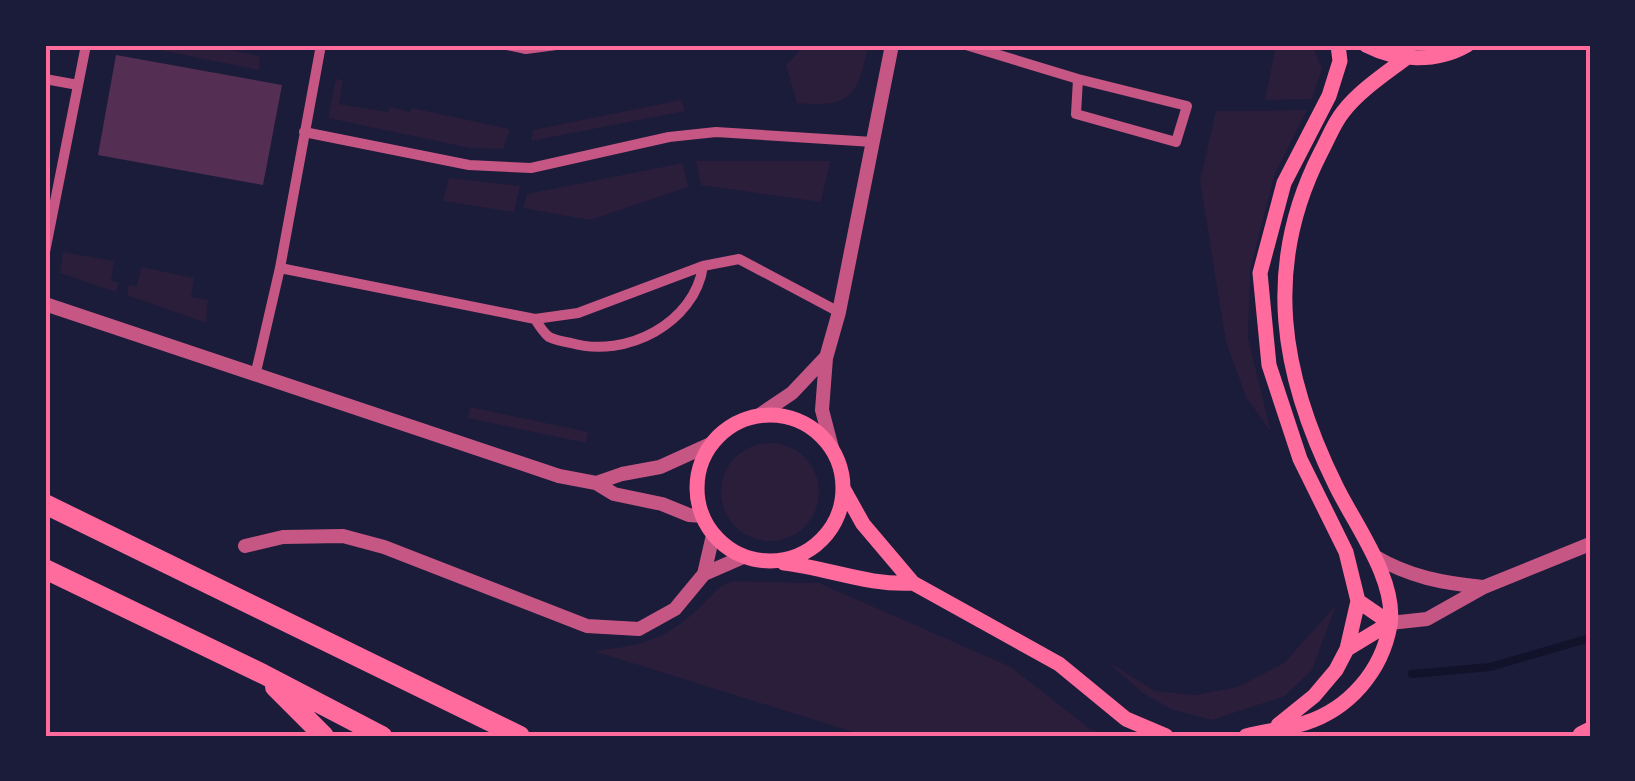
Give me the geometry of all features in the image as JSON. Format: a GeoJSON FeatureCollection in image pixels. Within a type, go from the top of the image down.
{"type":"FeatureCollection","features":[{"type":"Feature","properties":{"kind":"highway"},"geometry":{"type":"LineString","coordinates":[[45,504],[520,736]]}},
{"type":"Feature","properties":{"kind":"highway"},"geometry":{"type":"LineString","coordinates":[[45,568],[382,736]]}},
{"type":"Feature","properties":{"kind":"highway"},"geometry":{"type":"LineString","coordinates":[[264,674],[324,736]]}},
{"type":"Feature","properties":{"kind":"highway"},"geometry":{"type":"LineString","coordinates":[[1582,736],[1590,732]]}},
{"type":"Feature","properties":{"kind":"main road"},"geometry":{"type":"LineString","coordinates":[[1275,728],[1314,696],[1336,670],[1347,649],[1358,601],[1346,552],[1300,459],[1269,365],[1260,274],[1284,182],[1328,96],[1340,61],[1338,45]]}},
{"type":"Feature","properties":{"kind":"main road"},"geometry":{"type":"LineString","coordinates":[[1366,45],[1406,58],[1434,57],[1466,45]]}},
{"type":"Feature","properties":{"kind":"main road"},"geometry":{"type":"LineString","coordinates":[[1246,736],[1304,724],[1334,710],[1359,690],[1380,660],[1390,623],[1390,601],[1374,556],[1315,443],[1289,363],[1284,294],[1290,241],[1306,183],[1342,112],[1406,58]]}},
{"type":"Feature","properties":{"kind":"main road"},"geometry":{"type":"LineString","coordinates":[[913,583],[884,585],[819,567],[743,556],[713,534],[702,516],[697,489],[701,464],[713,443],[726,430],[758,416],[780,416],[818,432],[832,448],[844,490],[863,524],[913,583],[1059,664],[1126,719],[1166,736]]}},
{"type":"Feature","properties":{"kind":"main road"},"geometry":{"type":"LineString","coordinates":[[772,562],[794,558],[830,532],[840,512],[844,490]]}},
{"type":"Feature","properties":{"kind":"main road"},"geometry":{"type":"LineString","coordinates":[[1358,601],[1390,623]]}},
{"type":"Feature","properties":{"kind":"main road"},"geometry":{"type":"LineString","coordinates":[[1347,649],[1390,623]]}},
{"type":"Feature","properties":{"kind":"street"},"geometry":{"type":"LineString","coordinates":[[45,252],[86,45]]}},
{"type":"Feature","properties":{"kind":"street"},"geometry":{"type":"LineString","coordinates":[[255,376],[280,268],[321,45]]}},
{"type":"Feature","properties":{"kind":"street"},"geometry":{"type":"LineString","coordinates":[[507,45],[526,49],[556,45]]}},
{"type":"Feature","properties":{"kind":"street"},"geometry":{"type":"LineString","coordinates":[[832,448],[822,410],[826,358],[839,312],[892,45]]}},
{"type":"Feature","properties":{"kind":"street"},"geometry":{"type":"LineString","coordinates":[[966,45],[1187,106],[1176,142],[1076,114],[1078,79]]}},
{"type":"Feature","properties":{"kind":"street"},"geometry":{"type":"LineString","coordinates":[[45,78],[78,85]]}},
{"type":"Feature","properties":{"kind":"street"},"geometry":{"type":"LineString","coordinates":[[304,132],[469,165],[531,168],[669,137],[716,132],[873,142]]}},
{"type":"Feature","properties":{"kind":"street"},"geometry":{"type":"LineString","coordinates":[[280,268],[534,319],[578,314],[704,266],[738,259],[839,312]]}},
{"type":"Feature","properties":{"kind":"street"},"geometry":{"type":"LineString","coordinates":[[534,319],[548,337],[580,346],[610,346],[648,336],[678,316],[700,286],[704,266]]}},
{"type":"Feature","properties":{"kind":"street"},"geometry":{"type":"LineString","coordinates":[[45,304],[558,476],[596,483],[614,494],[662,504],[689,516],[702,516]]}},
{"type":"Feature","properties":{"kind":"street"},"geometry":{"type":"LineString","coordinates":[[758,416],[792,393],[826,358]]}},
{"type":"Feature","properties":{"kind":"street"},"geometry":{"type":"LineString","coordinates":[[596,483],[660,468],[713,443]]}},
{"type":"Feature","properties":{"kind":"street"},"geometry":{"type":"LineString","coordinates":[[704,574],[713,534]]}},
{"type":"Feature","properties":{"kind":"street"},"geometry":{"type":"LineString","coordinates":[[245,546],[283,537],[344,536],[384,547],[587,626],[639,628],[675,609],[704,574],[743,556]]}},
{"type":"Feature","properties":{"kind":"street"},"geometry":{"type":"LineString","coordinates":[[1390,623],[1428,619],[1484,588],[1590,544]]}},
{"type":"Feature","properties":{"kind":"street"},"geometry":{"type":"LineString","coordinates":[[1374,556],[1399,571],[1432,582],[1484,588]]}},
{"type":"Feature","properties":{"kind":"shaded area"},"geometry":{"type":"Polygon","coordinates":[[[135,45],[207,45],[260,56],[259,70],[135,45]]]}},
{"type":"Feature","properties":{"kind":"shaded area"},"geometry":{"type":"Polygon","coordinates":[[[805,45],[868,45],[856,87],[849,95],[830,103],[797,103],[786,65],[805,45]]]}},
{"type":"Feature","properties":{"kind":"shaded area"},"geometry":{"type":"Polygon","coordinates":[[[1276,45],[1312,45],[1322,68],[1312,99],[1265,100],[1276,45]]]}},
{"type":"Feature","properties":{"kind":"shaded area"},"geometry":{"type":"Polygon","coordinates":[[[336,79],[343,80],[339,104],[388,112],[390,107],[410,112],[412,108],[510,129],[503,149],[470,148],[328,118],[336,79]]]}},
{"type":"Feature","properties":{"kind":"shaded area"},"geometry":{"type":"Polygon","coordinates":[[[681,100],[685,111],[531,141],[533,130],[681,100]]]}},
{"type":"Feature","properties":{"kind":"shaded area"},"geometry":{"type":"Polygon","coordinates":[[[1307,110],[1275,173],[1250,270],[1248,338],[1271,432],[1246,397],[1226,342],[1200,181],[1216,111],[1307,110]]]}},
{"type":"Feature","properties":{"kind":"shaded area"},"geometry":{"type":"Polygon","coordinates":[[[696,161],[830,161],[821,202],[701,185],[696,161]]]}},
{"type":"Feature","properties":{"kind":"shaded area"},"geometry":{"type":"Polygon","coordinates":[[[683,163],[688,187],[590,220],[523,208],[527,194],[683,163]]]}},
{"type":"Feature","properties":{"kind":"shaded area"},"geometry":{"type":"Polygon","coordinates":[[[449,178],[520,186],[514,212],[443,201],[449,178]]]}},
{"type":"Feature","properties":{"kind":"shaded area"},"geometry":{"type":"Polygon","coordinates":[[[63,252],[114,261],[111,281],[119,282],[116,292],[60,273],[63,252]]]}},
{"type":"Feature","properties":{"kind":"shaded area"},"geometry":{"type":"Polygon","coordinates":[[[141,267],[194,278],[191,297],[208,300],[206,323],[127,295],[129,285],[137,286],[141,267]]]}},
{"type":"Feature","properties":{"kind":"shaded area"},"geometry":{"type":"Polygon","coordinates":[[[470,407],[588,432],[586,443],[468,418],[470,407]]]}},
{"type":"Feature","properties":{"kind":"shaded area"},"geometry":{"type":"Polygon","coordinates":[[[770,443],[789,447],[805,457],[815,473],[819,492],[815,511],[805,527],[789,537],[770,541],[751,537],[735,527],[725,511],[721,492],[725,473],[735,457],[751,447],[770,443]]]}},
{"type":"Feature","properties":{"kind":"shaded area"},"geometry":{"type":"Polygon","coordinates":[[[732,581],[819,583],[1011,667],[1090,729],[1108,736],[866,736],[594,651],[660,636],[732,581]]]}},
{"type":"Feature","properties":{"kind":"shaded area"},"geometry":{"type":"Polygon","coordinates":[[[1336,605],[1312,670],[1285,696],[1212,720],[1173,710],[1144,694],[1105,660],[1155,691],[1195,695],[1238,687],[1284,663],[1336,605]]]}},
{"type":"Feature","properties":{"kind":"building"},"geometry":{"type":"Polygon","coordinates":[[[116,55],[282,85],[263,185],[98,155],[116,55]]]}},
{"type":"Feature","properties":{"kind":"waterway"},"geometry":{"type":"LineString","coordinates":[[1412,674],[1490,667],[1590,638]]}}]}
